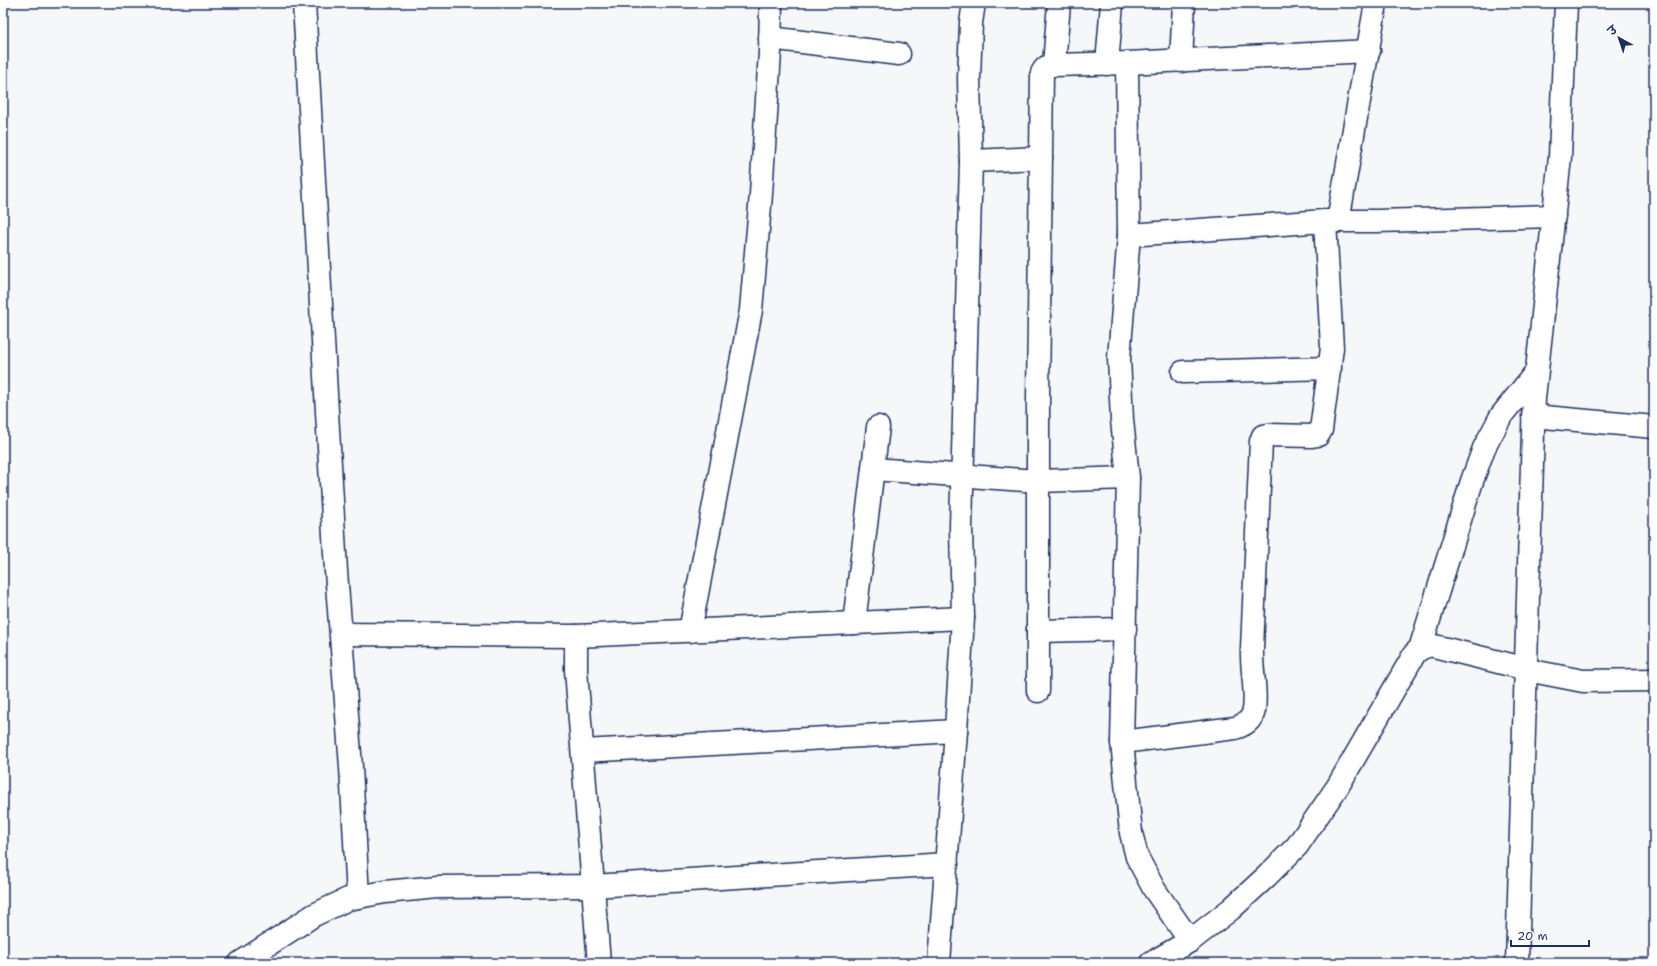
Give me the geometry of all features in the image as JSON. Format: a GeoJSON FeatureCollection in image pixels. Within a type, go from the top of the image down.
{"type":"FeatureCollection","features":[{"type":"Feature","properties":{"kind":"street"},"geometry":{"type":"LineString","coordinates":[[304,3],[336,570],[342,634],[358,897]]}},
{"type":"Feature","properties":{"kind":"street"},"geometry":{"type":"LineString","coordinates":[[690,631],[751,310],[761,194],[770,38],[770,3]]}},
{"type":"Feature","properties":{"kind":"street"},"geometry":{"type":"LineString","coordinates":[[939,963],[963,618],[961,527],[971,161],[969,79],[971,23],[974,3]]}},
{"type":"Feature","properties":{"kind":"street"},"geometry":{"type":"LineString","coordinates":[[1054,64],[1059,3]]}},
{"type":"Feature","properties":{"kind":"street"},"geometry":{"type":"LineString","coordinates":[[1112,3],[1128,235],[1119,358],[1122,420],[1128,478],[1122,742],[1131,833],[1137,857],[1154,889],[1190,941]]}},
{"type":"Feature","properties":{"kind":"street"},"geometry":{"type":"LineString","coordinates":[[1181,60],[1184,3]]}},
{"type":"Feature","properties":{"kind":"street"},"geometry":{"type":"LineString","coordinates":[[1122,742],[1235,728],[1245,724],[1254,712],[1255,700],[1252,658],[1261,442],[1263,436],[1268,435],[1312,436],[1318,435],[1321,430],[1332,348],[1331,221],[1369,52],[1376,3]]}},
{"type":"Feature","properties":{"kind":"street"},"geometry":{"type":"LineString","coordinates":[[1517,963],[1527,670],[1533,416],[1536,372],[1560,157],[1566,3]]}},
{"type":"Feature","properties":{"kind":"street"},"geometry":{"type":"LineString","coordinates":[[770,38],[899,54]]}},
{"type":"Feature","properties":{"kind":"street"},"geometry":{"type":"LineString","coordinates":[[1038,691],[1038,481],[1042,73],[1046,67],[1054,64],[1117,64],[1369,52]]}},
{"type":"Feature","properties":{"kind":"street"},"geometry":{"type":"LineString","coordinates":[[971,161],[1042,158]]}},
{"type":"Feature","properties":{"kind":"street"},"geometry":{"type":"LineString","coordinates":[[1128,235],[1331,221],[1554,216]]}},
{"type":"Feature","properties":{"kind":"street"},"geometry":{"type":"LineString","coordinates":[[1183,372],[1330,368]]}},
{"type":"Feature","properties":{"kind":"street"},"geometry":{"type":"LineString","coordinates":[[1420,649],[1472,481],[1484,448],[1501,416],[1536,372]]}},
{"type":"Feature","properties":{"kind":"street"},"geometry":{"type":"LineString","coordinates":[[1533,416],[1654,427]]}},
{"type":"Feature","properties":{"kind":"street"},"geometry":{"type":"LineString","coordinates":[[854,623],[878,426]]}},
{"type":"Feature","properties":{"kind":"street"},"geometry":{"type":"LineString","coordinates":[[873,469],[1038,481],[1128,478]]}},
{"type":"Feature","properties":{"kind":"street"},"geometry":{"type":"LineString","coordinates":[[342,634],[576,636],[963,618]]}},
{"type":"Feature","properties":{"kind":"street"},"geometry":{"type":"LineString","coordinates":[[1038,631],[1125,630]]}},
{"type":"Feature","properties":{"kind":"street"},"geometry":{"type":"LineString","coordinates":[[576,636],[576,670],[599,963]]}},
{"type":"Feature","properties":{"kind":"street"},"geometry":{"type":"LineString","coordinates":[[1152,963],[1190,941],[1231,909],[1297,846],[1338,786],[1415,653],[1420,649],[1430,646],[1527,670],[1583,681],[1654,680]]}},
{"type":"Feature","properties":{"kind":"street"},"geometry":{"type":"LineString","coordinates":[[583,751],[956,730]]}},
{"type":"Feature","properties":{"kind":"street"},"geometry":{"type":"LineString","coordinates":[[240,963],[314,915],[348,899],[385,892],[438,887],[593,886],[947,864]]}}]}
